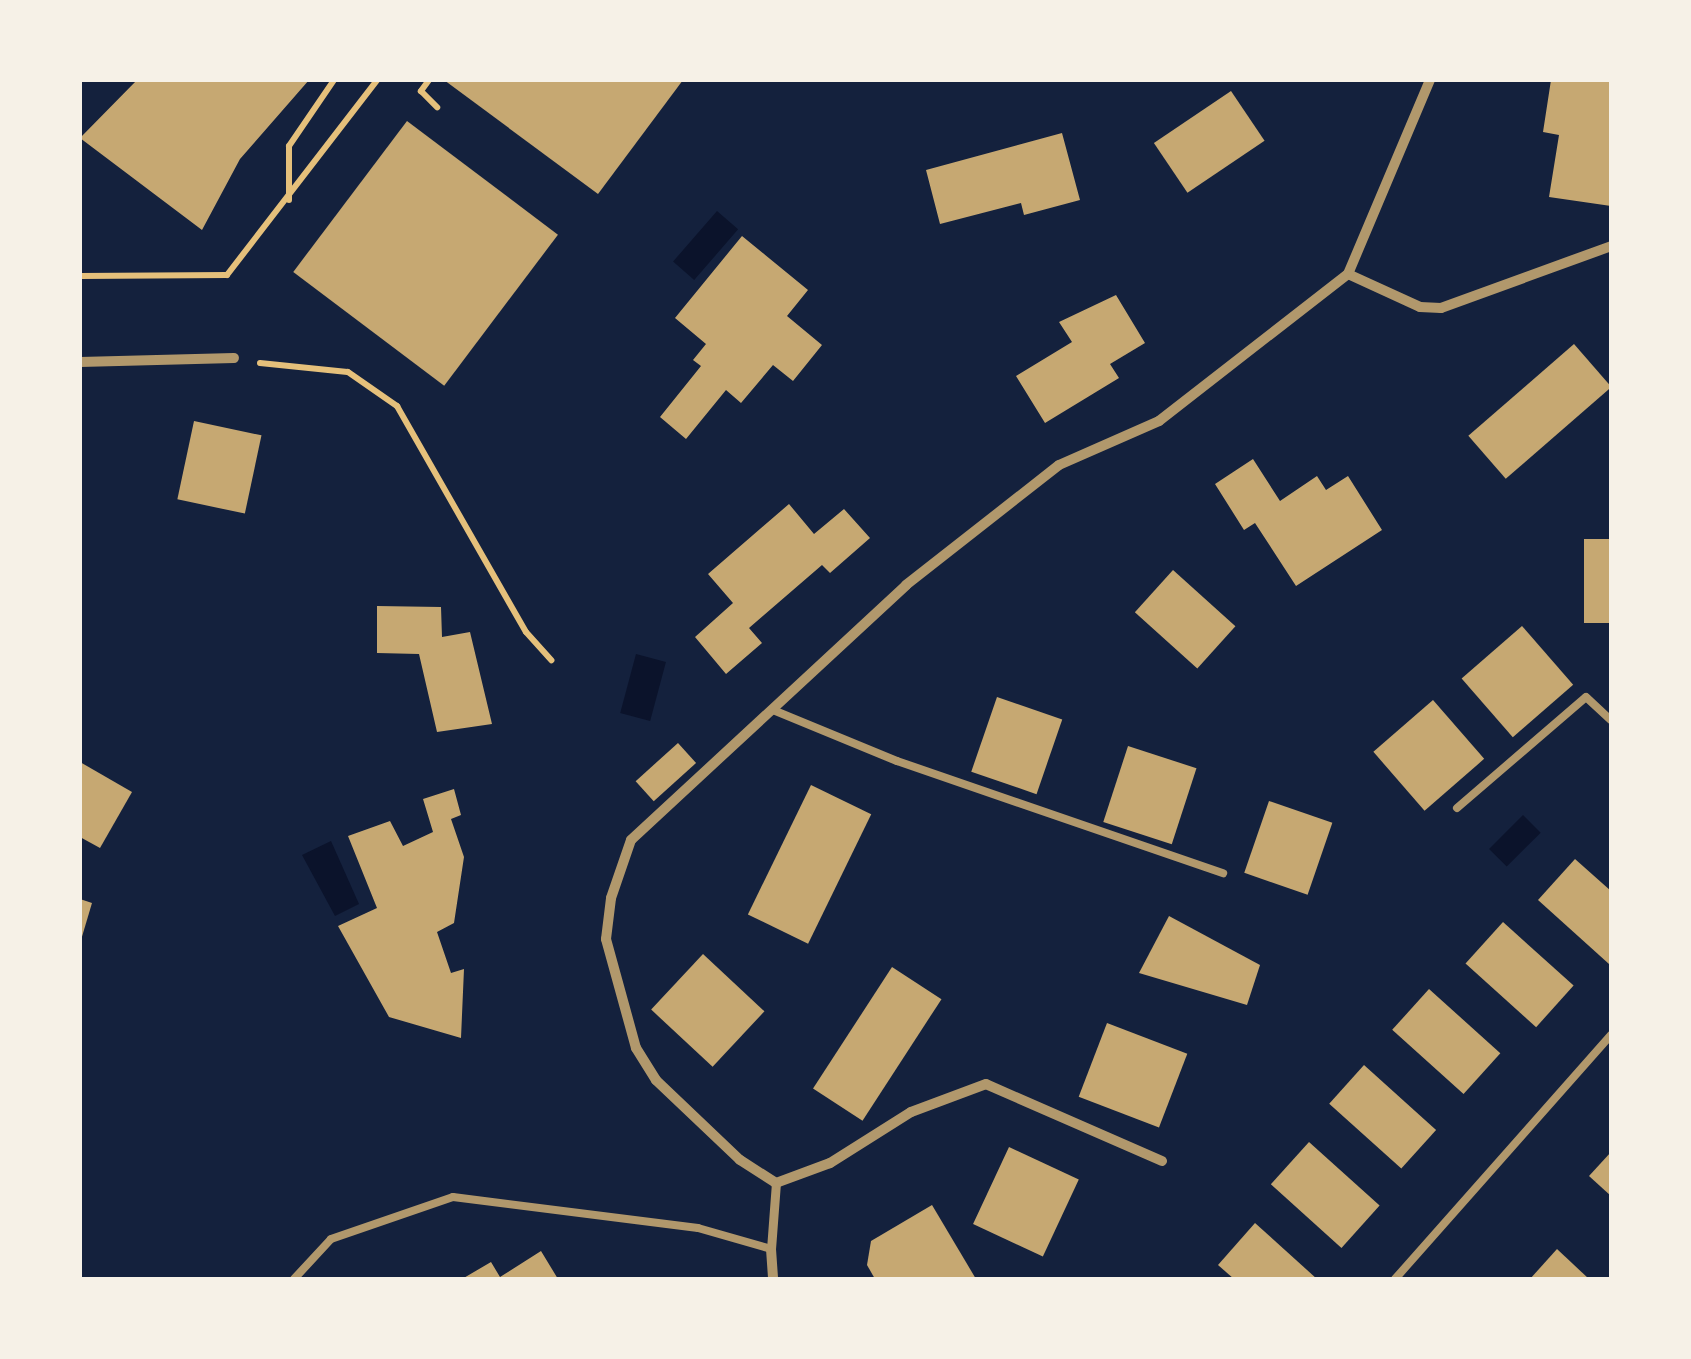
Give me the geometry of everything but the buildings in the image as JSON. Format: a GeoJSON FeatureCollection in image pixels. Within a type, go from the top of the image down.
{"type":"FeatureCollection","features":[{"type":"Feature","properties":{"kind":"street"},"geometry":{"type":"LineString","coordinates":[[776,1184],[740,1160],[656,1080],[629,1030],[606,938],[611,898],[631,840],[906,585],[1059,465],[1159,422],[1348,274],[1430,80]]}},
{"type":"Feature","properties":{"kind":"street"},"geometry":{"type":"LineString","coordinates":[[1348,274],[1392,296],[1442,308],[1611,246]]}},
{"type":"Feature","properties":{"kind":"street"},"geometry":{"type":"LineString","coordinates":[[80,362],[234,358]]}},
{"type":"Feature","properties":{"kind":"street"},"geometry":{"type":"LineString","coordinates":[[776,1184],[830,1163],[911,1112],[986,1084],[1162,1161]]}},
{"type":"Feature","properties":{"kind":"street"},"geometry":{"type":"LineString","coordinates":[[773,1279],[770,1249],[776,1184]]}},
{"type":"Feature","properties":{"kind":"lane"},"geometry":{"type":"LineString","coordinates":[[1458,808],[1586,697],[1611,720]]}},
{"type":"Feature","properties":{"kind":"lane"},"geometry":{"type":"LineString","coordinates":[[773,710],[898,761],[1223,872]]}},
{"type":"Feature","properties":{"kind":"lane"},"geometry":{"type":"LineString","coordinates":[[1395,1279],[1611,1036]]}},
{"type":"Feature","properties":{"kind":"lane"},"geometry":{"type":"LineString","coordinates":[[294,1279],[331,1240],[452,1197],[698,1228],[770,1249]]}},
{"type":"Feature","properties":{"kind":"path"},"geometry":{"type":"LineString","coordinates":[[288,202],[288,146],[334,80]]}},
{"type":"Feature","properties":{"kind":"path"},"geometry":{"type":"LineString","coordinates":[[80,276],[226,275],[288,202],[377,80]]}},
{"type":"Feature","properties":{"kind":"path"},"geometry":{"type":"LineString","coordinates":[[429,80],[421,92],[437,107]]}},
{"type":"Feature","properties":{"kind":"path"},"geometry":{"type":"LineString","coordinates":[[234,358],[348,372],[397,406],[526,632],[551,660]]}},
{"type":"Feature","properties":{"kind":"water"},"geometry":{"type":"Polygon","coordinates":[[[717,211],[738,229],[694,280],[673,262],[717,211]]]}},
{"type":"Feature","properties":{"kind":"water"},"geometry":{"type":"Polygon","coordinates":[[[636,654],[666,662],[650,721],[620,713],[636,654]]]}},
{"type":"Feature","properties":{"kind":"water"},"geometry":{"type":"Polygon","coordinates":[[[1523,815],[1541,833],[1507,867],[1489,849],[1523,815]]]}},
{"type":"Feature","properties":{"kind":"water"},"geometry":{"type":"Polygon","coordinates":[[[331,841],[359,904],[335,916],[302,855],[331,841]]]}}]}
